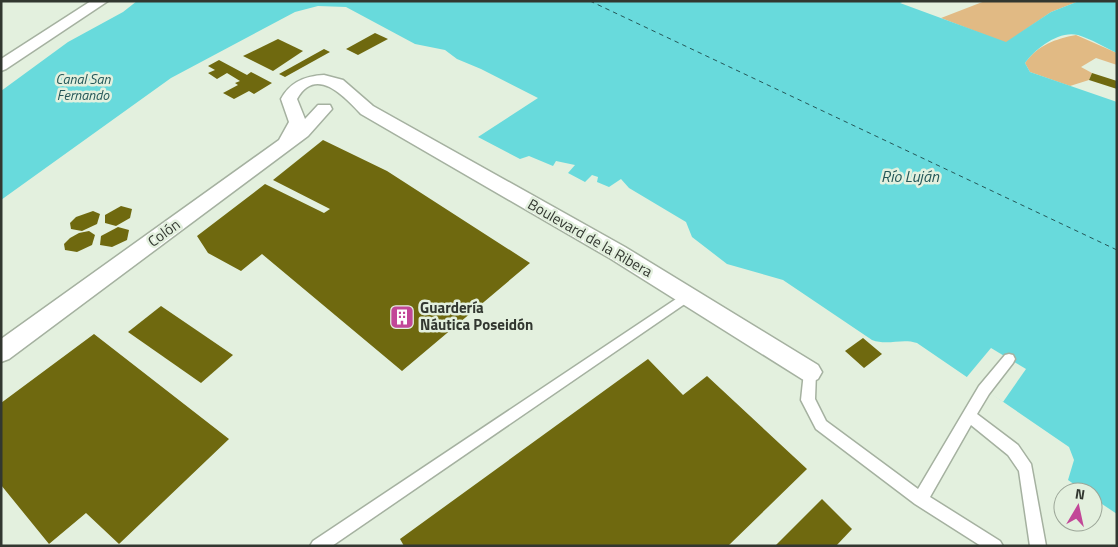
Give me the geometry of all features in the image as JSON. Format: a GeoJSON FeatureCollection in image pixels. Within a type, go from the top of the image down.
{"type":"FeatureCollection","features":[{"type":"Feature","properties":{"kind":"street"},"geometry":{"type":"LineString","coordinates":[[1,66],[100,2]]}},
{"type":"Feature","properties":{"kind":"street","name":"Boulevard de la Ribera"},"geometry":{"type":"LineString","coordinates":[[367,110],[327,108],[307,111],[294,107],[289,100],[292,92],[304,84],[318,80],[332,81],[367,110],[618,253],[810,372]]}},
{"type":"Feature","properties":{"kind":"street","name":"Colón"},"geometry":{"type":"LineString","coordinates":[[1,352],[302,132],[327,108],[341,98],[343,90]]}},
{"type":"Feature","properties":{"kind":"street"},"geometry":{"type":"LineString","coordinates":[[286,144],[297,128],[294,107]]}},
{"type":"Feature","properties":{"kind":"lane"},"geometry":{"type":"LineString","coordinates":[[318,546],[688,296]]}},
{"type":"Feature","properties":{"kind":"lane"},"geometry":{"type":"LineString","coordinates":[[920,499],[984,390],[1009,359]]}},
{"type":"Feature","properties":{"kind":"lane"},"geometry":{"type":"LineString","coordinates":[[810,372],[808,400],[821,424],[920,499],[995,546]]}},
{"type":"Feature","properties":{"kind":"lane"},"geometry":{"type":"LineString","coordinates":[[969,416],[1013,450],[1026,469],[1038,546]]}},
{"type":"Feature","properties":{"kind":"shaded area"},"geometry":{"type":"Polygon","coordinates":[[[985,1],[1079,1],[1051,12],[1006,43],[941,18],[985,1]]]}},
{"type":"Feature","properties":{"kind":"shaded area"},"geometry":{"type":"Polygon","coordinates":[[[1076,35],[1117,53],[1117,65],[1096,58],[1081,67],[1092,73],[1089,80],[1070,86],[1030,72],[1025,63],[1041,47],[1076,35]]]}},
{"type":"Feature","properties":{"kind":"water","name":"Río Luján"},"geometry":{"type":"Polygon","coordinates":[[[137,1],[905,1],[900,3],[1006,42],[1051,12],[1079,1],[1117,1],[1117,53],[1093,41],[1071,34],[1063,35],[1048,42],[1025,63],[1030,72],[1117,102],[1117,514],[1103,505],[1103,482],[1071,482],[1068,480],[1074,460],[1069,447],[917,343],[905,341],[878,342],[872,340],[783,280],[727,264],[692,237],[686,222],[629,188],[621,179],[609,187],[597,182],[598,177],[592,175],[585,182],[568,173],[575,165],[556,161],[553,166],[529,156],[520,159],[478,137],[538,98],[457,59],[445,50],[415,44],[346,7],[318,6],[295,12],[171,78],[1,200],[1,91],[68,42],[123,12],[137,1]]]}},
{"type":"Feature","properties":{"kind":"pier"},"geometry":{"type":"Polygon","coordinates":[[[991,348],[1026,369],[1003,402],[966,378],[991,348]]]}},
{"type":"Feature","properties":{"kind":"building"},"geometry":{"type":"Polygon","coordinates":[[[375,33],[388,39],[358,55],[346,49],[375,33]]]}},
{"type":"Feature","properties":{"kind":"building"},"geometry":{"type":"Polygon","coordinates":[[[278,39],[303,51],[273,71],[243,56],[278,39]]]}},
{"type":"Feature","properties":{"kind":"building"},"geometry":{"type":"Polygon","coordinates":[[[324,49],[330,52],[285,77],[279,74],[324,49]]]}},
{"type":"Feature","properties":{"kind":"building"},"geometry":{"type":"Polygon","coordinates":[[[219,60],[247,75],[251,72],[272,83],[254,94],[249,91],[234,99],[223,93],[238,85],[235,83],[240,81],[227,73],[217,79],[208,73],[215,70],[208,66],[219,60]]]}},
{"type":"Feature","properties":{"kind":"building"},"geometry":{"type":"Polygon","coordinates":[[[1092,73],[1117,81],[1117,89],[1089,80],[1092,73]]]}},
{"type":"Feature","properties":{"kind":"building","name":"Guardería Náutica Poseidón"},"geometry":{"type":"Polygon","coordinates":[[[323,140],[387,171],[530,263],[402,371],[262,254],[241,271],[208,253],[197,236],[265,184],[324,213],[330,209],[273,180],[323,140]]]}},
{"type":"Feature","properties":{"kind":"building"},"geometry":{"type":"Polygon","coordinates":[[[121,206],[132,209],[130,218],[116,226],[105,223],[105,215],[121,206]]]}},
{"type":"Feature","properties":{"kind":"building"},"geometry":{"type":"Polygon","coordinates":[[[93,211],[100,214],[97,224],[82,231],[71,229],[70,223],[76,217],[93,211]]]}},
{"type":"Feature","properties":{"kind":"building"},"geometry":{"type":"Polygon","coordinates":[[[118,227],[129,230],[127,240],[112,247],[100,245],[101,236],[118,227]]]}},
{"type":"Feature","properties":{"kind":"building"},"geometry":{"type":"Polygon","coordinates":[[[89,231],[95,235],[92,245],[77,252],[65,250],[64,244],[70,238],[79,233],[89,231]]]}},
{"type":"Feature","properties":{"kind":"building"},"geometry":{"type":"Polygon","coordinates":[[[161,306],[233,355],[201,383],[128,332],[161,306]]]}},
{"type":"Feature","properties":{"kind":"building"},"geometry":{"type":"Polygon","coordinates":[[[94,334],[229,439],[119,544],[86,513],[49,544],[1,485],[1,403],[94,334]]]}},
{"type":"Feature","properties":{"kind":"building"},"geometry":{"type":"Polygon","coordinates":[[[863,338],[882,354],[864,368],[845,351],[863,338]]]}},
{"type":"Feature","properties":{"kind":"building"},"geometry":{"type":"Polygon","coordinates":[[[648,359],[683,395],[707,376],[807,469],[728,546],[404,546],[400,539],[648,359]]]}},
{"type":"Feature","properties":{"kind":"building"},"geometry":{"type":"Polygon","coordinates":[[[822,499],[852,529],[836,546],[775,546],[822,499]]]}},
{"type":"Feature","properties":{"kind":"ferry route"},"geometry":{"type":"LineString","coordinates":[[590,1],[1117,250]]}},
{"type":"Feature","properties":{"kind":"place","name":"Guardería Náutica Poseidón"},"geometry":{"type":"Point","coordinates":[402,317]}},
{"type":"Feature","properties":{"kind":"water label","name":"Canal San Fernando"},"geometry":{"type":"Point","coordinates":[83,88]}}]}
